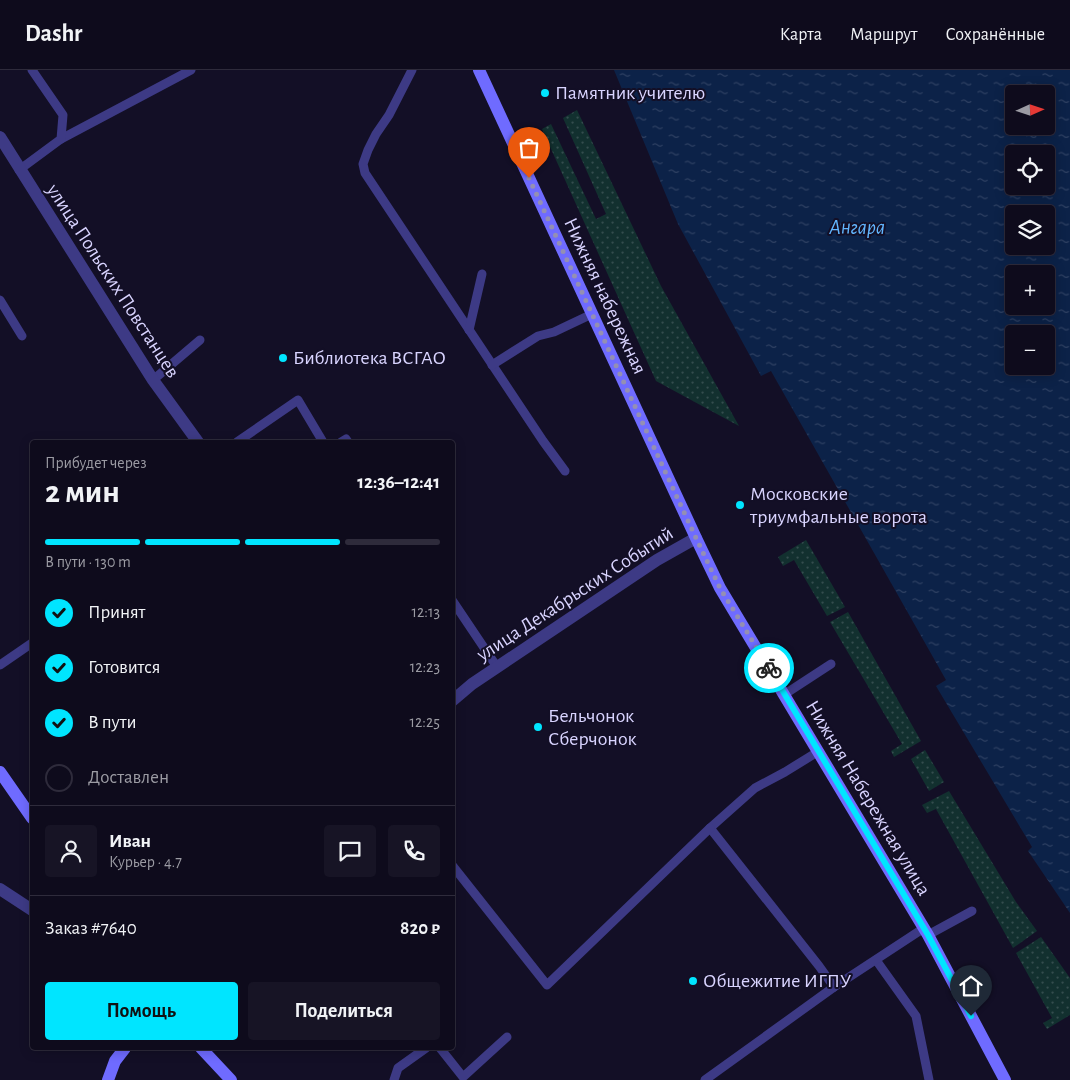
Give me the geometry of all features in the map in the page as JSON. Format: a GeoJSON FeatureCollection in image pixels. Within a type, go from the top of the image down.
{"type":"FeatureCollection","features":[{"type":"Feature","properties":{"kind":"main road","name":"Нижняя набережная"},"geometry":{"type":"LineString","coordinates":[[479,70],[696,538]]}},
{"type":"Feature","properties":{"kind":"main road","name":"Нижняя Набережная улица"},"geometry":{"type":"LineString","coordinates":[[696,538],[720,588],[926,932],[1005,1080]]}},
{"type":"Feature","properties":{"kind":"main road"},"geometry":{"type":"LineString","coordinates":[[0,772],[30,815]]}},
{"type":"Feature","properties":{"kind":"main road"},"geometry":{"type":"LineString","coordinates":[[108,1080],[115,1061],[123,1050]]}},
{"type":"Feature","properties":{"kind":"main road"},"geometry":{"type":"LineString","coordinates":[[203,1050],[231,1080]]}},
{"type":"Feature","properties":{"kind":"street","name":"улица Польских Повстанцев"},"geometry":{"type":"LineString","coordinates":[[0,138],[153,380],[197,440]]}},
{"type":"Feature","properties":{"kind":"street","name":"улица Декабрьских Событий"},"geometry":{"type":"LineString","coordinates":[[455,698],[472,684],[657,560],[696,538]]}},
{"type":"Feature","properties":{"kind":"street"},"geometry":{"type":"LineString","coordinates":[[0,888],[30,909]]}},
{"type":"Feature","properties":{"kind":"lane"},"geometry":{"type":"LineString","coordinates":[[32,70],[63,115],[61,139]]}},
{"type":"Feature","properties":{"kind":"lane"},"geometry":{"type":"LineString","coordinates":[[20,170],[61,139],[191,70]]}},
{"type":"Feature","properties":{"kind":"lane"},"geometry":{"type":"LineString","coordinates":[[412,70],[389,115],[376,134],[363,164],[365,173],[543,441],[565,471]]}},
{"type":"Feature","properties":{"kind":"lane"},"geometry":{"type":"LineString","coordinates":[[469,330],[482,274]]}},
{"type":"Feature","properties":{"kind":"lane"},"geometry":{"type":"LineString","coordinates":[[0,300],[22,336]]}},
{"type":"Feature","properties":{"kind":"lane"},"geometry":{"type":"LineString","coordinates":[[492,365],[538,336],[554,332],[592,314]]}},
{"type":"Feature","properties":{"kind":"lane"},"geometry":{"type":"LineString","coordinates":[[153,380],[200,340]]}},
{"type":"Feature","properties":{"kind":"lane"},"geometry":{"type":"LineString","coordinates":[[240,440],[298,400],[322,440]]}},
{"type":"Feature","properties":{"kind":"lane"},"geometry":{"type":"LineString","coordinates":[[455,605],[497,668]]}},
{"type":"Feature","properties":{"kind":"lane"},"geometry":{"type":"LineString","coordinates":[[0,665],[30,644]]}},
{"type":"Feature","properties":{"kind":"lane"},"geometry":{"type":"LineString","coordinates":[[785,694],[831,664]]}},
{"type":"Feature","properties":{"kind":"lane"},"geometry":{"type":"LineString","coordinates":[[455,869],[547,985],[710,828],[755,788],[819,751]]}},
{"type":"Feature","properties":{"kind":"lane"},"geometry":{"type":"LineString","coordinates":[[710,828],[834,987]]}},
{"type":"Feature","properties":{"kind":"lane"},"geometry":{"type":"LineString","coordinates":[[705,1080],[834,987],[876,960],[926,932],[972,911]]}},
{"type":"Feature","properties":{"kind":"lane"},"geometry":{"type":"LineString","coordinates":[[876,960],[916,1016],[929,1080]]}},
{"type":"Feature","properties":{"kind":"lane"},"geometry":{"type":"LineString","coordinates":[[442,1050],[463,1077],[507,1037]]}},
{"type":"Feature","properties":{"kind":"lane"},"geometry":{"type":"LineString","coordinates":[[394,1080],[398,1068],[423,1050]]}},
{"type":"Feature","properties":{"kind":"green space"},"geometry":{"type":"Polygon","coordinates":[[[577,110],[661,286],[739,426],[656,381],[542,129],[551,124],[596,219],[606,214],[563,118],[577,110]]]}},
{"type":"Feature","properties":{"kind":"green space"},"geometry":{"type":"Polygon","coordinates":[[[806,540],[845,607],[827,616],[794,560],[783,566],[778,557],[806,540]]]}},
{"type":"Feature","properties":{"kind":"green space"},"geometry":{"type":"Polygon","coordinates":[[[848,612],[921,741],[894,757],[891,751],[902,744],[830,622],[848,612]]]}},
{"type":"Feature","properties":{"kind":"green space"},"geometry":{"type":"Polygon","coordinates":[[[925,750],[944,782],[929,791],[911,759],[925,750]]]}},
{"type":"Feature","properties":{"kind":"green space"},"geometry":{"type":"Polygon","coordinates":[[[949,791],[1016,902],[1037,931],[1013,948],[936,809],[927,813],[922,805],[949,791]]]}},
{"type":"Feature","properties":{"kind":"green space"},"geometry":{"type":"Polygon","coordinates":[[[1041,937],[1070,978],[1070,1015],[1047,1029],[1043,1023],[1052,1018],[1016,953],[1041,937]]]}},
{"type":"Feature","properties":{"kind":"water","name":"Ангара"},"geometry":{"type":"Polygon","coordinates":[[[614,70],[1070,70],[1070,913],[1028,851],[1032,847],[936,686],[946,680],[771,371],[761,376],[678,224],[614,70]]]}},
{"type":"Feature","properties":{"kind":"way so far"},"geometry":{"type":"LineString","coordinates":[[529,178],[720,588],[769,668]]}},
{"type":"Feature","properties":{"kind":"place","name":"Памятник учителю"},"geometry":{"type":"Point","coordinates":[545,93]}},
{"type":"Feature","properties":{"kind":"place","name":"Библиотека ВСГАО"},"geometry":{"type":"Point","coordinates":[283,358]}},
{"type":"Feature","properties":{"kind":"place","name":"Московские триумфальные ворота"},"geometry":{"type":"Point","coordinates":[740,505]}},
{"type":"Feature","properties":{"kind":"place","name":"Бельчонок Сберчонок"},"geometry":{"type":"Point","coordinates":[538,727]}},
{"type":"Feature","properties":{"kind":"place","name":"Общежитие ИГПУ"},"geometry":{"type":"Point","coordinates":[693,981]}},
{"type":"Feature","properties":{"kind":"route"},"geometry":{"type":"LineString","coordinates":[[769,668],[928,935],[971,1016]]}}]}
